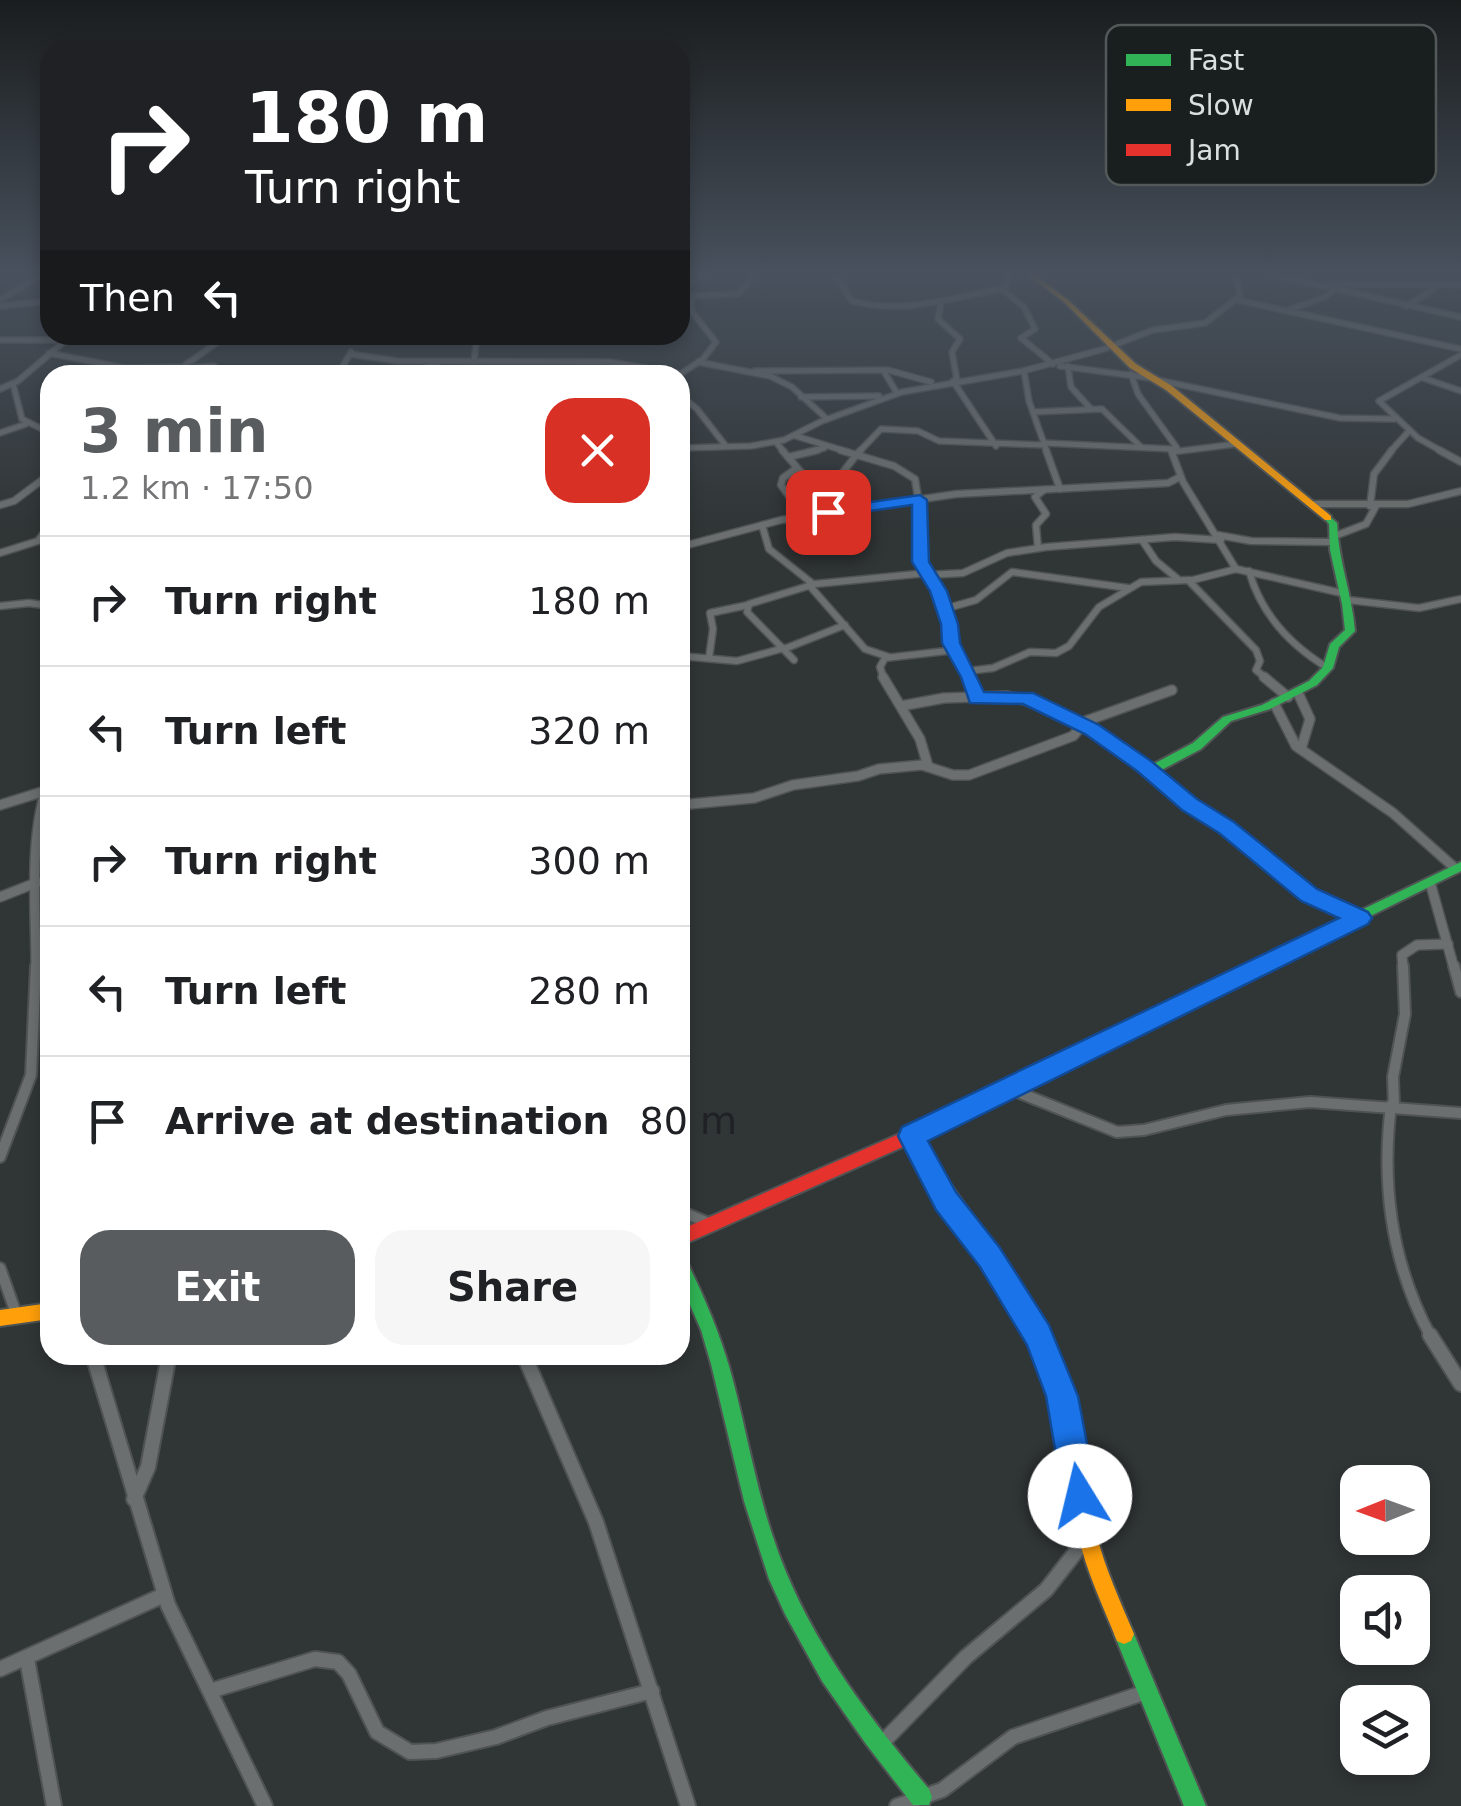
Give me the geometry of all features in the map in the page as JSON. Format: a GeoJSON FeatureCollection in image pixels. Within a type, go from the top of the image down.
{"type":"FeatureCollection","features":[{"type":"Feature","properties":{"kind":"street"},"geometry":{"type":"LineString","coordinates":[[0,390],[44,357]]}},
{"type":"Feature","properties":{"kind":"street"},"geometry":{"type":"LineString","coordinates":[[70,357],[109,365]]}},
{"type":"Feature","properties":{"kind":"street"},"geometry":{"type":"LineString","coordinates":[[372,357],[626,365]]}},
{"type":"Feature","properties":{"kind":"street"},"geometry":{"type":"LineString","coordinates":[[474,362],[475,357]]}},
{"type":"Feature","properties":{"kind":"street"},"geometry":{"type":"LineString","coordinates":[[690,367],[704,357]]}},
{"type":"Feature","properties":{"kind":"street"},"geometry":{"type":"LineString","coordinates":[[953,357],[955,381],[996,446]]}},
{"type":"Feature","properties":{"kind":"street"},"geometry":{"type":"LineString","coordinates":[[1044,357],[1052,364],[1132,374],[1340,418],[1395,419]]}},
{"type":"Feature","properties":{"kind":"street"},"geometry":{"type":"LineString","coordinates":[[690,447],[776,442],[894,394],[1024,371],[1075,357]]}},
{"type":"Feature","properties":{"kind":"street"},"geometry":{"type":"LineString","coordinates":[[1127,357],[1315,504],[1332,522],[1350,630],[1332,648],[1328,668],[1287,698],[1226,719],[1197,746],[1150,771]]}},
{"type":"Feature","properties":{"kind":"street"},"geometry":{"type":"LineString","coordinates":[[1453,357],[1423,378],[1382,395],[1380,404],[1409,431],[1461,462]]}},
{"type":"Feature","properties":{"kind":"street"},"geometry":{"type":"LineString","coordinates":[[441,365],[455,362]]}},
{"type":"Feature","properties":{"kind":"street"},"geometry":{"type":"LineString","coordinates":[[698,362],[756,370],[884,370],[938,384]]}},
{"type":"Feature","properties":{"kind":"street"},"geometry":{"type":"LineString","coordinates":[[1068,366],[1071,386],[1091,409]]}},
{"type":"Feature","properties":{"kind":"street"},"geometry":{"type":"LineString","coordinates":[[756,370],[791,386],[807,406],[827,419]]}},
{"type":"Feature","properties":{"kind":"street"},"geometry":{"type":"LineString","coordinates":[[884,370],[894,394]]}},
{"type":"Feature","properties":{"kind":"street"},"geometry":{"type":"LineString","coordinates":[[1024,371],[1033,412],[1060,489]]}},
{"type":"Feature","properties":{"kind":"street"},"geometry":{"type":"LineString","coordinates":[[1132,374],[1138,394],[1175,448]]}},
{"type":"Feature","properties":{"kind":"street"},"geometry":{"type":"LineString","coordinates":[[1423,378],[1461,391]]}},
{"type":"Feature","properties":{"kind":"street"},"geometry":{"type":"LineString","coordinates":[[13,384],[26,424],[40,431]]}},
{"type":"Feature","properties":{"kind":"street"},"geometry":{"type":"LineString","coordinates":[[801,397],[894,394]]}},
{"type":"Feature","properties":{"kind":"street"},"geometry":{"type":"LineString","coordinates":[[690,402],[725,445]]}},
{"type":"Feature","properties":{"kind":"street"},"geometry":{"type":"LineString","coordinates":[[1033,412],[1106,410],[1141,448]]}},
{"type":"Feature","properties":{"kind":"street"},"geometry":{"type":"LineString","coordinates":[[0,433],[26,424]]}},
{"type":"Feature","properties":{"kind":"street"},"geometry":{"type":"LineString","coordinates":[[823,498],[834,490],[842,467],[881,429],[918,431],[938,442],[996,446],[1175,448],[1236,444]]}},
{"type":"Feature","properties":{"kind":"street"},"geometry":{"type":"LineString","coordinates":[[709,658],[713,632],[710,612],[811,585],[963,573],[1007,553],[1038,548],[1142,540],[1332,540],[1366,524],[1373,506],[1369,486],[1377,466],[1409,431]]}},
{"type":"Feature","properties":{"kind":"street"},"geometry":{"type":"LineString","coordinates":[[796,436],[857,454],[915,479],[922,522],[918,553],[944,609],[955,650],[968,671],[976,698]]}},
{"type":"Feature","properties":{"kind":"street"},"geometry":{"type":"LineString","coordinates":[[776,442],[835,512]]}},
{"type":"Feature","properties":{"kind":"street"},"geometry":{"type":"LineString","coordinates":[[788,458],[830,448]]}},
{"type":"Feature","properties":{"kind":"street"},"geometry":{"type":"LineString","coordinates":[[1175,448],[1171,454],[1180,477],[1236,569]]}},
{"type":"Feature","properties":{"kind":"street"},"geometry":{"type":"LineString","coordinates":[[797,468],[782,478],[780,485],[803,516]]}},
{"type":"Feature","properties":{"kind":"street"},"geometry":{"type":"LineString","coordinates":[[690,543],[803,516],[956,494],[1168,483],[1180,477]]}},
{"type":"Feature","properties":{"kind":"street"},"geometry":{"type":"LineString","coordinates":[[0,506],[40,481]]}},
{"type":"Feature","properties":{"kind":"street"},"geometry":{"type":"LineString","coordinates":[[1038,548],[1036,526],[1046,514],[1035,500],[1046,490]]}},
{"type":"Feature","properties":{"kind":"street"},"geometry":{"type":"LineString","coordinates":[[1315,504],[1373,506],[1441,498],[1461,491]]}},
{"type":"Feature","properties":{"kind":"street"},"geometry":{"type":"LineString","coordinates":[[762,524],[769,549],[811,585],[865,649],[889,657],[955,650]]}},
{"type":"Feature","properties":{"kind":"street"},"geometry":{"type":"LineString","coordinates":[[0,553],[40,537]]}},
{"type":"Feature","properties":{"kind":"street"},"geometry":{"type":"LineString","coordinates":[[1142,540],[1156,562],[1186,581],[1256,650],[1260,661],[1256,670],[1310,719],[1301,749]]}},
{"type":"Feature","properties":{"kind":"street"},"geometry":{"type":"LineString","coordinates":[[35,542],[40,545]]}},
{"type":"Feature","properties":{"kind":"street"},"geometry":{"type":"LineString","coordinates":[[968,671],[993,668],[1030,652],[1056,654],[1070,646],[1100,607],[1128,588],[1146,582],[1186,581],[1236,569],[1347,597],[1412,608],[1443,606],[1461,599]]}},
{"type":"Feature","properties":{"kind":"street"},"geometry":{"type":"LineString","coordinates":[[1248,571],[1268,613],[1307,655],[1328,668]]}},
{"type":"Feature","properties":{"kind":"street"},"geometry":{"type":"LineString","coordinates":[[944,609],[976,600],[1012,572],[1128,588]]}},
{"type":"Feature","properties":{"kind":"street"},"geometry":{"type":"LineString","coordinates":[[749,604],[747,612],[794,660]]}},
{"type":"Feature","properties":{"kind":"street"},"geometry":{"type":"LineString","coordinates":[[0,606],[40,605]]}},
{"type":"Feature","properties":{"kind":"street"},"geometry":{"type":"LineString","coordinates":[[690,657],[737,661],[845,625]]}},
{"type":"Feature","properties":{"kind":"street"},"geometry":{"type":"LineString","coordinates":[[889,657],[880,667],[885,684],[918,730],[928,766]]}},
{"type":"Feature","properties":{"kind":"street"},"geometry":{"type":"LineString","coordinates":[[690,804],[739,801],[793,785],[858,776],[879,769],[928,766],[953,776],[985,772],[1073,736],[1080,724],[1172,690]]}},
{"type":"Feature","properties":{"kind":"street"},"geometry":{"type":"LineString","coordinates":[[901,706],[944,698],[1026,698],[1080,724],[1150,771],[1309,895],[1360,918]]}},
{"type":"Feature","properties":{"kind":"street"},"geometry":{"type":"LineString","coordinates":[[690,1234],[911,1136],[1458,868],[1393,813],[1291,740],[1287,698]]}},
{"type":"Feature","properties":{"kind":"street"},"geometry":{"type":"LineString","coordinates":[[0,805],[40,793]]}},
{"type":"Feature","properties":{"kind":"street"},"geometry":{"type":"LineString","coordinates":[[0,1157],[30,1075],[36,1038],[40,852]]}},
{"type":"Feature","properties":{"kind":"street"},"geometry":{"type":"LineString","coordinates":[[0,897],[38,877]]}},
{"type":"Feature","properties":{"kind":"street"},"geometry":{"type":"LineString","coordinates":[[1430,882],[1461,992]]}},
{"type":"Feature","properties":{"kind":"street"},"geometry":{"type":"LineString","coordinates":[[1448,944],[1421,944],[1407,949],[1402,956],[1405,1014],[1393,1076],[1386,1168],[1398,1246],[1416,1308],[1461,1384]]}},
{"type":"Feature","properties":{"kind":"street"},"geometry":{"type":"LineString","coordinates":[[1010,1088],[1117,1132],[1144,1130],[1226,1110],[1310,1102],[1461,1112]]}},
{"type":"Feature","properties":{"kind":"street"},"geometry":{"type":"LineString","coordinates":[[911,1136],[946,1201],[990,1258],[1038,1336],[1062,1396],[1088,1537],[1195,1806]]}},
{"type":"Feature","properties":{"kind":"street"},"geometry":{"type":"LineString","coordinates":[[690,1215],[714,1225]]}},
{"type":"Feature","properties":{"kind":"street"},"geometry":{"type":"LineString","coordinates":[[0,1268],[17,1316]]}},
{"type":"Feature","properties":{"kind":"street"},"geometry":{"type":"LineString","coordinates":[[690,1284],[719,1351],[768,1552],[847,1705],[921,1797]]}},
{"type":"Feature","properties":{"kind":"street"},"geometry":{"type":"LineString","coordinates":[[0,1318],[40,1313]]}},
{"type":"Feature","properties":{"kind":"street"},"geometry":{"type":"LineString","coordinates":[[96,1365],[164,1594],[265,1806]]}},
{"type":"Feature","properties":{"kind":"street"},"geometry":{"type":"LineString","coordinates":[[134,1499],[148,1467],[167,1365]]}},
{"type":"Feature","properties":{"kind":"street"},"geometry":{"type":"LineString","coordinates":[[528,1365],[596,1522],[688,1806]]}},
{"type":"Feature","properties":{"kind":"street"},"geometry":{"type":"LineString","coordinates":[[878,1747],[912,1720],[964,1658],[1061,1579],[1088,1537]]}},
{"type":"Feature","properties":{"kind":"street"},"geometry":{"type":"LineString","coordinates":[[0,1669],[27,1660],[164,1594]]}},
{"type":"Feature","properties":{"kind":"street"},"geometry":{"type":"LineString","coordinates":[[27,1660],[54,1806]]}},
{"type":"Feature","properties":{"kind":"street"},"geometry":{"type":"LineString","coordinates":[[210,1691],[315,1660],[338,1662],[350,1674],[377,1732],[410,1752],[436,1751],[496,1737],[547,1718],[652,1692]]}},
{"type":"Feature","properties":{"kind":"street"},"geometry":{"type":"LineString","coordinates":[[897,1806],[942,1790],[1012,1737],[1150,1692]]}},
{"type":"Feature","properties":{"kind":"traffic: fast"},"geometry":{"type":"LineString","coordinates":[[1150,771],[1197,746],[1227,719],[1266,707],[1313,683],[1328,668],[1334,646],[1350,631],[1333,523],[1328,518]]}},
{"type":"Feature","properties":{"kind":"traffic: fast"},"geometry":{"type":"LineString","coordinates":[[1192,998],[1461,866]]}},
{"type":"Feature","properties":{"kind":"traffic: fast"},"geometry":{"type":"LineString","coordinates":[[690,1285],[720,1364],[763,1536],[791,1607],[850,1706],[921,1797]]}},
{"type":"Feature","properties":{"kind":"traffic: fast"},"geometry":{"type":"LineString","coordinates":[[1124,1634],[1195,1806]]}},
{"type":"Feature","properties":{"kind":"traffic: slow"},"geometry":{"type":"LineString","coordinates":[[1124,357],[1169,388],[1328,518]]}},
{"type":"Feature","properties":{"kind":"traffic: slow"},"geometry":{"type":"LineString","coordinates":[[911,1136],[1012,1288],[1041,1342],[1063,1413],[1090,1547],[1124,1634]]}},
{"type":"Feature","properties":{"kind":"traffic: slow"},"geometry":{"type":"LineString","coordinates":[[0,1318],[40,1312]]}},
{"type":"Feature","properties":{"kind":"traffic: jam"},"geometry":{"type":"LineString","coordinates":[[690,1234],[911,1136],[1192,998]]}},
{"type":"Feature","properties":{"kind":"route"},"geometry":{"type":"LineString","coordinates":[[828,512],[920,500],[920,562],[938,591],[950,624],[951,643],[964,662],[976,698],[1026,698],[1092,730],[1216,820],[1309,895],[1360,918],[911,1136],[946,1201],[990,1258],[1038,1336],[1062,1396],[1080,1496]]}}]}
